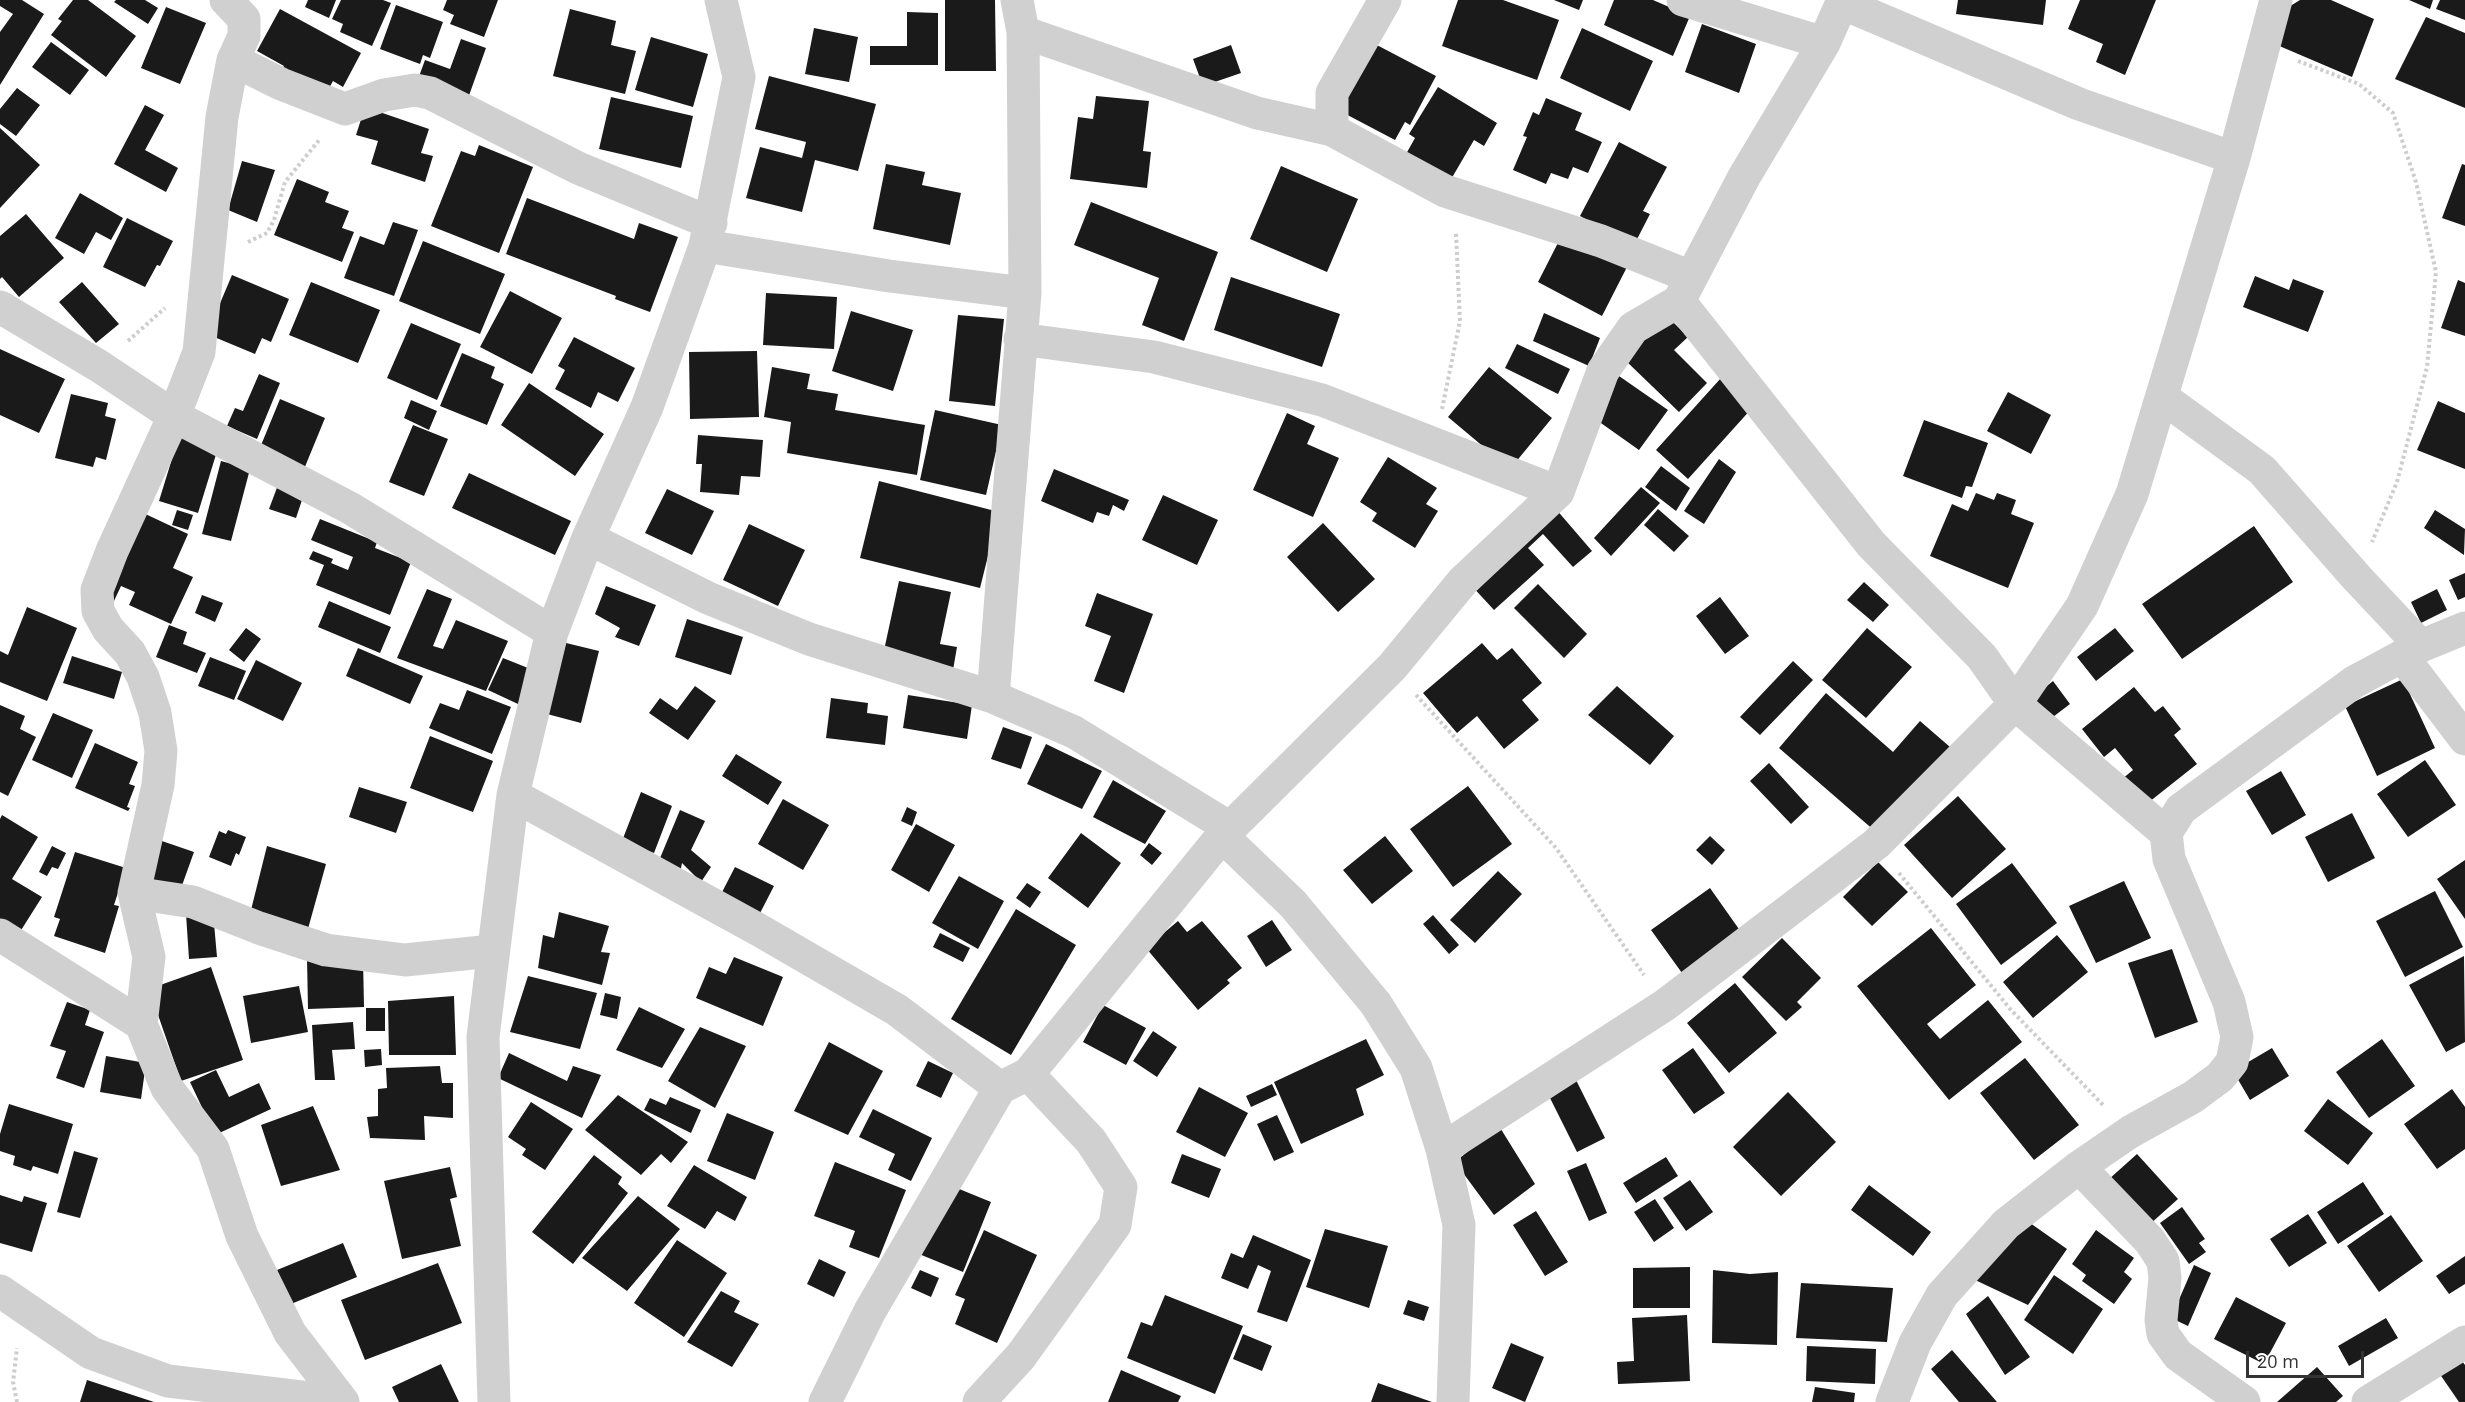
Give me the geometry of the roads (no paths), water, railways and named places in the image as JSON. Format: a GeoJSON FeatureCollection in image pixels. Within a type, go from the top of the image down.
{"type":"FeatureCollection","features":[{"type":"Feature","properties":{"kind":"street"},"geometry":{"type":"LineString","coordinates":[[226,0],[244,19],[244,36],[233,60],[217,155],[199,352],[174,416],[122,527],[97,590],[98,611],[108,629],[130,653],[143,677],[154,713],[161,751],[159,785],[134,893],[149,957],[141,1024],[167,1088],[213,1149],[242,1236],[290,1332],[343,1402]]}},
{"type":"Feature","properties":{"kind":"street"},"geometry":{"type":"LineString","coordinates":[[494,1402],[483,1037],[513,795],[552,632],[588,538],[647,407],[708,235],[739,77],[721,0]]}},
{"type":"Feature","properties":{"kind":"street"},"geometry":{"type":"LineString","coordinates":[[993,697],[1025,293],[1023,32],[1017,0]]}},
{"type":"Feature","properties":{"kind":"street"},"geometry":{"type":"LineString","coordinates":[[1332,130],[1332,93],[1385,0]]}},
{"type":"Feature","properties":{"kind":"street"},"geometry":{"type":"LineString","coordinates":[[1683,0],[1824,43]]}},
{"type":"Feature","properties":{"kind":"street"},"geometry":{"type":"LineString","coordinates":[[1442,1149],[1665,1005],[1876,844],[2015,704],[2082,606],[2132,494],[2235,158],[2276,0]]}},
{"type":"Feature","properties":{"kind":"street"},"geometry":{"type":"LineString","coordinates":[[825,1402],[870,1311],[1014,1081],[1226,832],[1392,667],[1463,582],[1558,492],[1603,371],[1633,328],[1685,289],[1744,177],[1824,43],[1843,2],[2079,104],[2235,158]]}},
{"type":"Feature","properties":{"kind":"street"},"geometry":{"type":"LineString","coordinates":[[1023,32],[1257,113],[1332,130],[1445,191],[1601,241],[1685,289],[1871,544],[1982,657],[2015,704],[2166,833]]}},
{"type":"Feature","properties":{"kind":"street"},"geometry":{"type":"LineString","coordinates":[[233,60],[281,84],[345,109],[384,95],[415,90],[430,93],[708,235],[889,276],[1025,293]]}},
{"type":"Feature","properties":{"kind":"street"},"geometry":{"type":"LineString","coordinates":[[0,307],[99,366],[174,416],[350,508],[552,632]]}},
{"type":"Feature","properties":{"kind":"street"},"geometry":{"type":"LineString","coordinates":[[1020,339],[1154,357],[1322,400],[1435,442],[1558,492]]}},
{"type":"Feature","properties":{"kind":"street"},"geometry":{"type":"LineString","coordinates":[[2162,397],[2262,470],[2357,578],[2412,651],[2465,739]]}},
{"type":"Feature","properties":{"kind":"street"},"geometry":{"type":"LineString","coordinates":[[588,538],[708,598],[799,635],[993,697],[1074,732],[1226,832],[1293,904],[1376,1004],[1416,1068],[1442,1149],[1459,1225],[1453,1402]]}},
{"type":"Feature","properties":{"kind":"street"},"geometry":{"type":"LineString","coordinates":[[1892,1402],[1915,1343],[1942,1295],[2006,1224],[2079,1167],[2130,1132],[2193,1096],[2220,1077],[2232,1062],[2237,1038],[2229,1002],[2169,859],[2166,833],[2181,809],[2354,682],[2412,651],[2465,628]]}},
{"type":"Feature","properties":{"kind":"street"},"geometry":{"type":"LineString","coordinates":[[513,795],[759,930],[897,1010],[1014,1081],[1091,1141],[1121,1187],[1115,1225],[1021,1356],[979,1402]]}},
{"type":"Feature","properties":{"kind":"street"},"geometry":{"type":"LineString","coordinates":[[134,893],[193,902],[259,928],[326,950],[405,960],[492,951]]}},
{"type":"Feature","properties":{"kind":"street"},"geometry":{"type":"LineString","coordinates":[[0,935],[141,1024]]}},
{"type":"Feature","properties":{"kind":"street"},"geometry":{"type":"LineString","coordinates":[[2079,1167],[2150,1241],[2163,1261],[2165,1278],[2161,1320],[2163,1334],[2178,1355],[2244,1402]]}},
{"type":"Feature","properties":{"kind":"street"},"geometry":{"type":"LineString","coordinates":[[11,1298],[91,1353],[168,1381],[343,1402]]}},
{"type":"Feature","properties":{"kind":"street"},"geometry":{"type":"LineString","coordinates":[[2368,1402],[2465,1342]]}}]}
